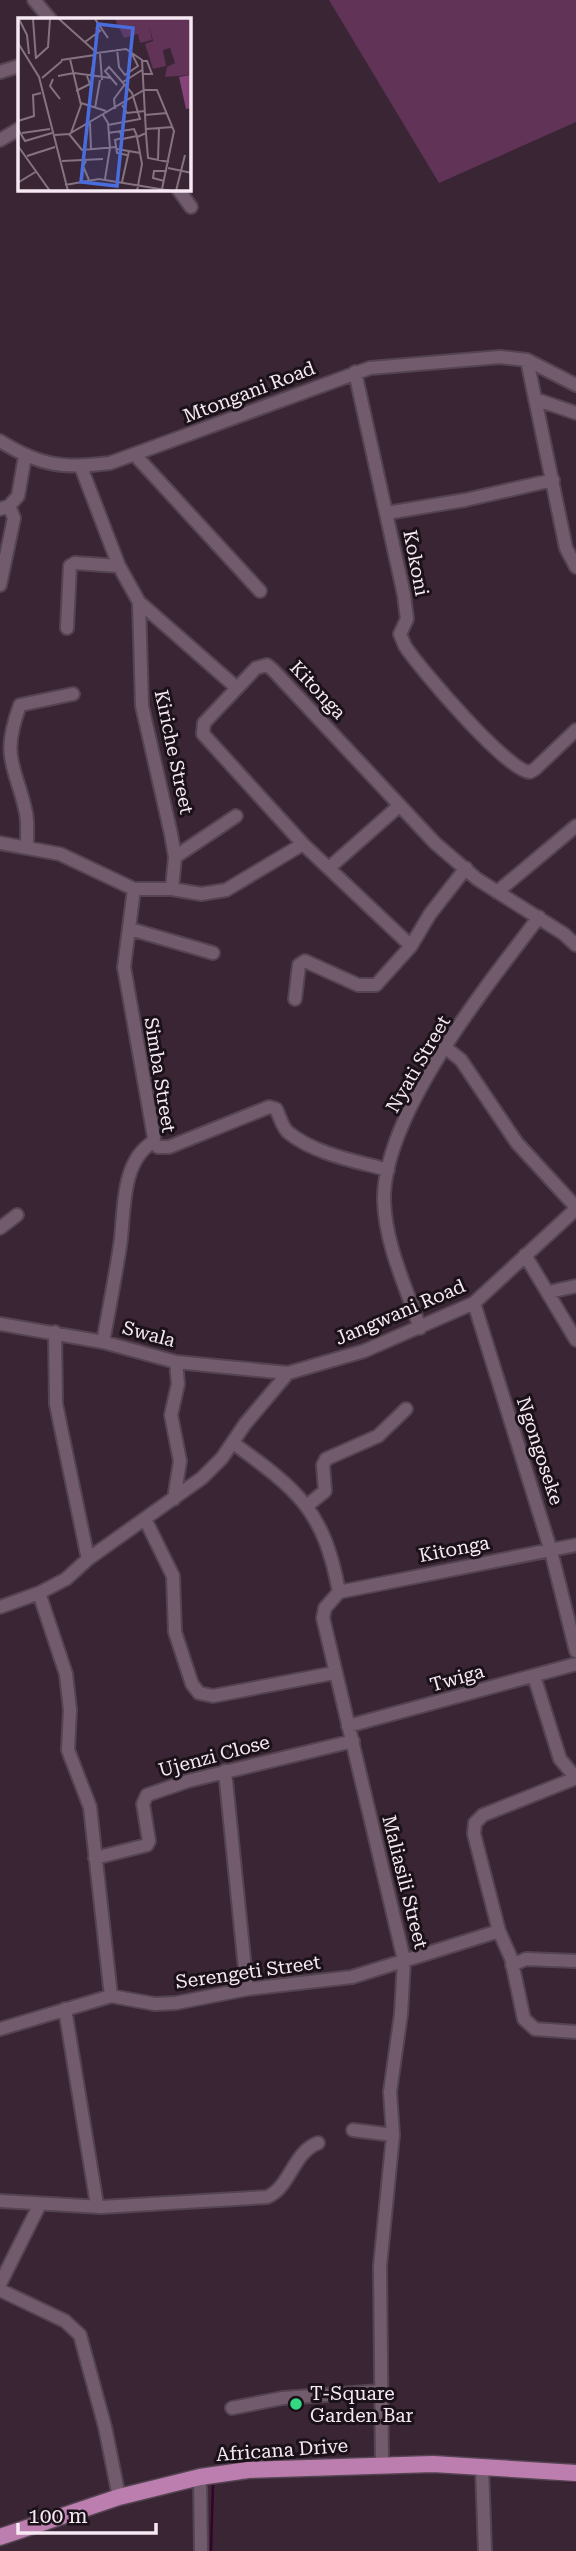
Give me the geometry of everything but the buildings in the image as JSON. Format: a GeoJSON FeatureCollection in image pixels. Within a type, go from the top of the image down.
{"type":"FeatureCollection","features":[{"type":"Feature","properties":{"kind":"main road","name":"Africana Drive"},"geometry":{"type":"LineString","coordinates":[[0,2538],[119,2497],[200,2477],[248,2470],[382,2465],[576,2473]]}},
{"type":"Feature","properties":{"kind":"street"},"geometry":{"type":"LineString","coordinates":[[34,0],[49,18]]}},
{"type":"Feature","properties":{"kind":"street"},"geometry":{"type":"LineString","coordinates":[[0,72],[18,66]]}},
{"type":"Feature","properties":{"kind":"street"},"geometry":{"type":"LineString","coordinates":[[0,141],[18,130]]}},
{"type":"Feature","properties":{"kind":"street"},"geometry":{"type":"LineString","coordinates":[[179,191],[191,207]]}},
{"type":"Feature","properties":{"kind":"street","name":"Mtongani Road"},"geometry":{"type":"LineString","coordinates":[[0,441],[38,462],[81,467],[135,455],[355,372],[487,357],[523,360]]}},
{"type":"Feature","properties":{"kind":"street"},"geometry":{"type":"LineString","coordinates":[[523,360],[576,385]]}},
{"type":"Feature","properties":{"kind":"street"},"geometry":{"type":"LineString","coordinates":[[523,360],[535,398],[566,548],[576,568]]}},
{"type":"Feature","properties":{"kind":"street","name":"Kokoni"},"geometry":{"type":"LineString","coordinates":[[355,372],[406,609],[407,619],[400,634],[413,658],[465,718],[523,772],[535,769],[576,730]]}},
{"type":"Feature","properties":{"kind":"street"},"geometry":{"type":"LineString","coordinates":[[535,398],[576,413]]}},
{"type":"Feature","properties":{"kind":"street"},"geometry":{"type":"LineString","coordinates":[[135,455],[260,591]]}},
{"type":"Feature","properties":{"kind":"street"},"geometry":{"type":"LineString","coordinates":[[0,585],[14,518],[4,507],[18,496],[24,456]]}},
{"type":"Feature","properties":{"kind":"street","name":"Kiriche Street"},"geometry":{"type":"LineString","coordinates":[[81,467],[119,566],[139,602],[142,706],[174,858],[172,889]]}},
{"type":"Feature","properties":{"kind":"street"},"geometry":{"type":"LineString","coordinates":[[387,513],[465,500],[553,480]]}},
{"type":"Feature","properties":{"kind":"street"},"geometry":{"type":"LineString","coordinates":[[67,628],[70,566],[75,563],[119,566]]}},
{"type":"Feature","properties":{"kind":"street"},"geometry":{"type":"LineString","coordinates":[[139,602],[237,688]]}},
{"type":"Feature","properties":{"kind":"street","name":"Kitonga"},"geometry":{"type":"LineString","coordinates":[[411,946],[303,844],[203,734],[204,723],[256,668],[267,665],[320,718],[398,806],[435,843],[497,892],[539,917],[576,945]]}},
{"type":"Feature","properties":{"kind":"street"},"geometry":{"type":"LineString","coordinates":[[27,846],[26,814],[5,763],[6,732],[20,705],[73,694]]}},
{"type":"Feature","properties":{"kind":"street"},"geometry":{"type":"LineString","coordinates":[[330,867],[398,806]]}},
{"type":"Feature","properties":{"kind":"street"},"geometry":{"type":"LineString","coordinates":[[174,858],[236,816]]}},
{"type":"Feature","properties":{"kind":"street"},"geometry":{"type":"LineString","coordinates":[[497,892],[576,826]]}},
{"type":"Feature","properties":{"kind":"street"},"geometry":{"type":"LineString","coordinates":[[0,843],[60,854],[134,889],[172,889],[201,894],[226,890],[303,844]]}},
{"type":"Feature","properties":{"kind":"street"},"geometry":{"type":"LineString","coordinates":[[295,999],[299,965],[305,961],[358,985],[370,987],[389,973],[411,946],[429,914],[466,868]]}},
{"type":"Feature","properties":{"kind":"street","name":"Simba Street"},"geometry":{"type":"LineString","coordinates":[[103,1342],[121,1242],[123,1206],[132,1170],[148,1146],[124,967],[134,889]]}},
{"type":"Feature","properties":{"kind":"street","name":"Nyati Street"},"geometry":{"type":"LineString","coordinates":[[419,1328],[389,1236],[384,1199],[388,1170],[416,1099],[446,1048],[539,917]]}},
{"type":"Feature","properties":{"kind":"street"},"geometry":{"type":"LineString","coordinates":[[130,929],[213,953]]}},
{"type":"Feature","properties":{"kind":"street"},"geometry":{"type":"LineString","coordinates":[[446,1048],[461,1060],[517,1143],[576,1208]]}},
{"type":"Feature","properties":{"kind":"street"},"geometry":{"type":"LineString","coordinates":[[126,1149],[169,1147],[269,1107],[276,1109],[286,1132],[314,1147],[388,1170]]}},
{"type":"Feature","properties":{"kind":"street","name":"Jangwani Road"},"geometry":{"type":"LineString","coordinates":[[288,1373],[364,1351],[474,1303],[576,1208]]}},
{"type":"Feature","properties":{"kind":"street"},"geometry":{"type":"LineString","coordinates":[[0,1228],[17,1215]]}},
{"type":"Feature","properties":{"kind":"street"},"geometry":{"type":"LineString","coordinates":[[525,1255],[576,1340]]}},
{"type":"Feature","properties":{"kind":"street"},"geometry":{"type":"LineString","coordinates":[[549,1292],[576,1286]]}},
{"type":"Feature","properties":{"kind":"street","name":"Ngongoseke"},"geometry":{"type":"LineString","coordinates":[[474,1303],[551,1551],[576,1651]]}},
{"type":"Feature","properties":{"kind":"street","name":"Swala"},"geometry":{"type":"LineString","coordinates":[[0,1324],[103,1342],[176,1362],[288,1373]]}},
{"type":"Feature","properties":{"kind":"street"},"geometry":{"type":"LineString","coordinates":[[55,1332],[56,1404],[88,1559]]}},
{"type":"Feature","properties":{"kind":"street"},"geometry":{"type":"LineString","coordinates":[[174,1499],[180,1461],[171,1415],[178,1384],[176,1362]]}},
{"type":"Feature","properties":{"kind":"street"},"geometry":{"type":"LineString","coordinates":[[0,1607],[39,1593],[66,1579],[88,1559],[202,1478],[288,1373]]}},
{"type":"Feature","properties":{"kind":"street"},"geometry":{"type":"LineString","coordinates":[[308,1505],[325,1491],[327,1484],[323,1465],[326,1459],[378,1436],[406,1409]]}},
{"type":"Feature","properties":{"kind":"street"},"geometry":{"type":"LineString","coordinates":[[233,1443],[284,1481],[308,1505],[320,1523],[333,1557],[339,1592]]}},
{"type":"Feature","properties":{"kind":"street"},"geometry":{"type":"LineString","coordinates":[[145,1519],[173,1576],[175,1632],[192,1684],[199,1693],[213,1696],[334,1673]]}},
{"type":"Feature","properties":{"kind":"street","name":"Kitonga"},"geometry":{"type":"LineString","coordinates":[[339,1592],[576,1545]]}},
{"type":"Feature","properties":{"kind":"street","name":"Maliasili Street"},"geometry":{"type":"LineString","coordinates":[[339,1592],[326,1608],[323,1618],[404,1960],[401,2014],[390,2092],[393,2135],[380,2266],[382,2465]]}},
{"type":"Feature","properties":{"kind":"street"},"geometry":{"type":"LineString","coordinates":[[39,1593],[66,1674],[70,1710],[68,1750],[90,1807],[111,1996]]}},
{"type":"Feature","properties":{"kind":"street","name":"Twiga"},"geometry":{"type":"LineString","coordinates":[[348,1726],[576,1664]]}},
{"type":"Feature","properties":{"kind":"street"},"geometry":{"type":"LineString","coordinates":[[534,1676],[560,1759],[576,1777],[483,1815],[475,1823],[476,1842],[527,2025],[576,2032]]}},
{"type":"Feature","properties":{"kind":"street","name":"Ujenzi Close"},"geometry":{"type":"LineString","coordinates":[[95,1858],[147,1845],[149,1841],[143,1804],[147,1795],[225,1771],[352,1741]]}},
{"type":"Feature","properties":{"kind":"street"},"geometry":{"type":"LineString","coordinates":[[225,1771],[247,1989]]}},
{"type":"Feature","properties":{"kind":"street","name":"Serengeti Street"},"geometry":{"type":"LineString","coordinates":[[0,2029],[111,1996],[156,2004],[247,1989],[352,1977],[499,1931]]}},
{"type":"Feature","properties":{"kind":"street"},"geometry":{"type":"LineString","coordinates":[[512,1965],[526,1959],[576,1961]]}},
{"type":"Feature","properties":{"kind":"street"},"geometry":{"type":"LineString","coordinates":[[65,2009],[97,2205]]}},
{"type":"Feature","properties":{"kind":"street"},"geometry":{"type":"LineString","coordinates":[[353,2130],[393,2135]]}},
{"type":"Feature","properties":{"kind":"street"},"geometry":{"type":"LineString","coordinates":[[0,2201],[133,2207],[270,2196],[306,2148],[318,2143]]}},
{"type":"Feature","properties":{"kind":"street"},"geometry":{"type":"LineString","coordinates":[[0,2284],[40,2204]]}},
{"type":"Feature","properties":{"kind":"street"},"geometry":{"type":"LineString","coordinates":[[0,2290],[65,2321],[80,2335],[105,2427],[119,2497]]}},
{"type":"Feature","properties":{"kind":"street"},"geometry":{"type":"LineString","coordinates":[[232,2408],[283,2398],[380,2391]]}},
{"type":"Feature","properties":{"kind":"street"},"geometry":{"type":"LineString","coordinates":[[482,2468],[485,2551]]}},
{"type":"Feature","properties":{"kind":"street"},"geometry":{"type":"LineString","coordinates":[[200,2477],[201,2551]]}},
{"type":"Feature","properties":{"kind":"shaded area"},"geometry":{"type":"Polygon","coordinates":[[[329,0],[576,0],[576,122],[439,183],[329,0]]]}},
{"type":"Feature","properties":{"kind":"waterway"},"geometry":{"type":"LineString","coordinates":[[556,2480],[576,2482]]}},
{"type":"Feature","properties":{"kind":"waterway"},"geometry":{"type":"LineString","coordinates":[[211,2551],[213,2482]]}},
{"type":"Feature","properties":{"kind":"place","name":"T-Square Garden Bar"},"geometry":{"type":"Point","coordinates":[296,2404]}}]}
